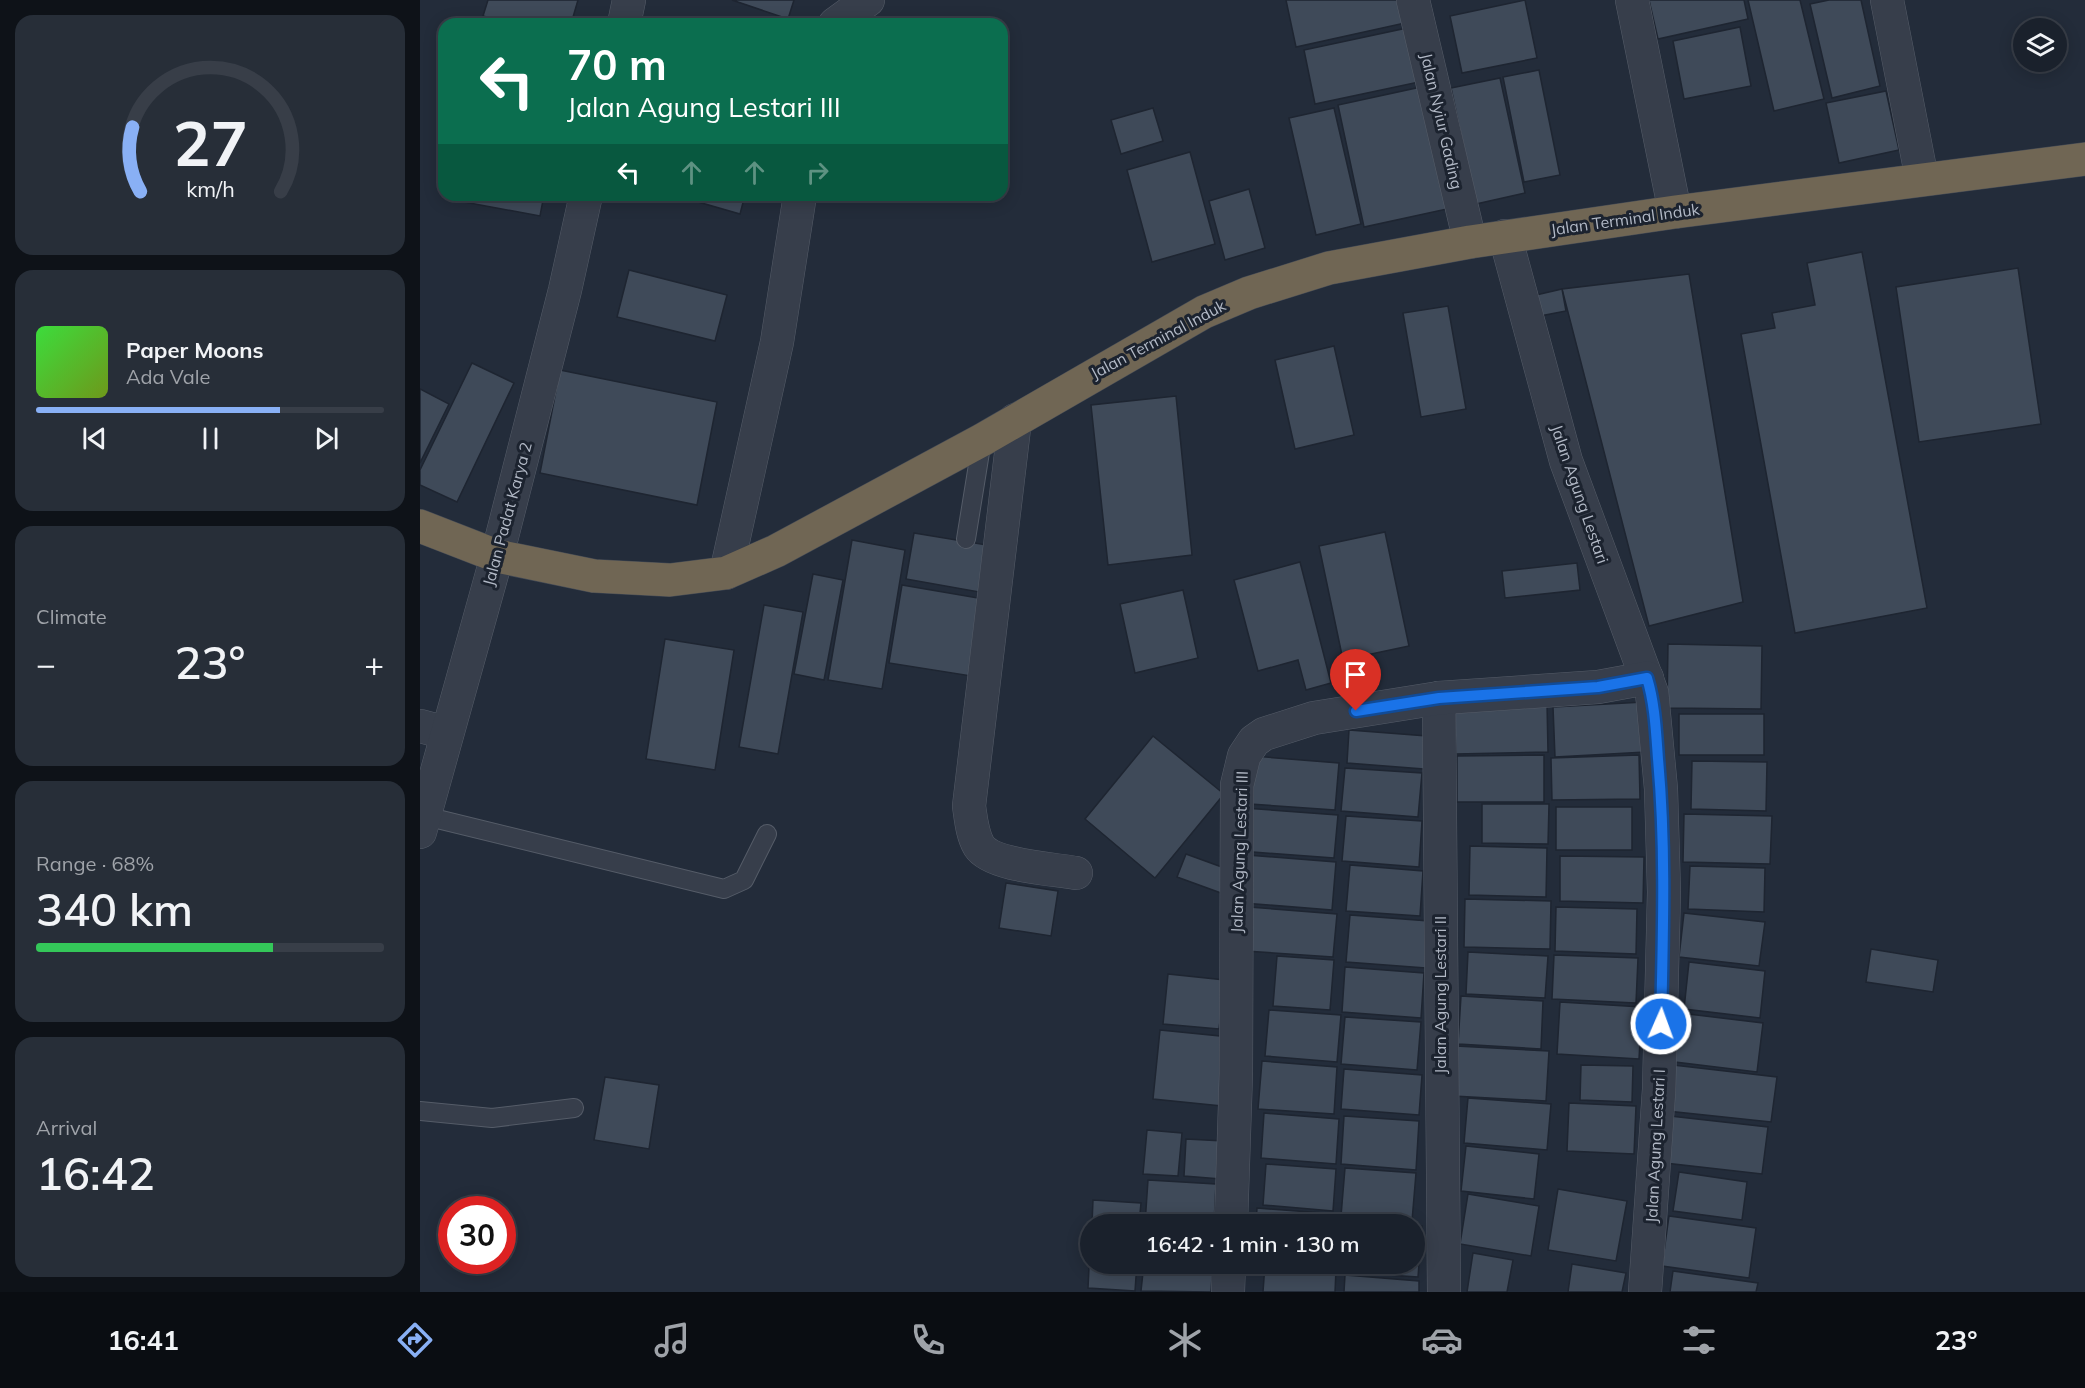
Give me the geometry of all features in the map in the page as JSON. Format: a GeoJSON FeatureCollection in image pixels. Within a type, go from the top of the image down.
{"type":"FeatureCollection","features":[{"type":"Feature","properties":{"kind":"highway","name":"Jalan Terminal Induk"},"geometry":{"type":"LineString","coordinates":[[420,526],[497,556],[594,576],[670,580],[726,573],[776,551],[982,440],[1154,338],[1204,312],[1249,293],[1329,267],[1505,236],[2085,159]]}},
{"type":"Feature","properties":{"kind":"street"},"geometry":{"type":"LineString","coordinates":[[625,18],[629,0]]}},
{"type":"Feature","properties":{"kind":"street"},"geometry":{"type":"LineString","coordinates":[[843,18],[868,0]]}},
{"type":"Feature","properties":{"kind":"street","name":"Jalan Nyiur Gading"},"geometry":{"type":"LineString","coordinates":[[1413,0],[1470,242]]}},
{"type":"Feature","properties":{"kind":"street"},"geometry":{"type":"LineString","coordinates":[[1632,0],[1675,212]]}},
{"type":"Feature","properties":{"kind":"street"},"geometry":{"type":"LineString","coordinates":[[1887,0],[1922,179]]}},
{"type":"Feature","properties":{"kind":"street","name":"Jalan Padat Karya 2"},"geometry":{"type":"LineString","coordinates":[[423,824],[433,729],[497,556],[585,201]]}},
{"type":"Feature","properties":{"kind":"street"},"geometry":{"type":"LineString","coordinates":[[726,573],[777,342],[799,201]]}},
{"type":"Feature","properties":{"kind":"street","name":"Jalan Agung Lestari"},"geometry":{"type":"LineString","coordinates":[[1505,236],[1566,461],[1647,678]]}},
{"type":"Feature","properties":{"kind":"street"},"geometry":{"type":"LineString","coordinates":[[1015,420],[969,806],[971,821],[974,836],[985,853],[1000,860],[1077,873]]}},
{"type":"Feature","properties":{"kind":"street","name":"Jalan Agung Lestari III"},"geometry":{"type":"LineString","coordinates":[[1231,1214],[1236,1074],[1237,804],[1244,756],[1254,741],[1284,727],[1314,718],[1439,698],[1598,687],[1647,678]]}},
{"type":"Feature","properties":{"kind":"street","name":"Jalan Agung Lestari I"},"geometry":{"type":"LineString","coordinates":[[1646,1292],[1659,1089],[1664,892],[1661,789],[1652,693],[1647,678]]}},
{"type":"Feature","properties":{"kind":"street","name":"Jalan Agung Lestari II"},"geometry":{"type":"LineString","coordinates":[[1439,698],[1444,1292]]}},
{"type":"Feature","properties":{"kind":"street"},"geometry":{"type":"LineString","coordinates":[[1228,1292],[1229,1274]]}},
{"type":"Feature","properties":{"kind":"lane"},"geometry":{"type":"LineString","coordinates":[[966,539],[982,440]]}},
{"type":"Feature","properties":{"kind":"lane"},"geometry":{"type":"LineString","coordinates":[[423,824],[724,889],[744,880],[767,834]]}},
{"type":"Feature","properties":{"kind":"lane"},"geometry":{"type":"LineString","coordinates":[[420,1111],[448,1116],[492,1118],[574,1108]]}},
{"type":"Feature","properties":{"kind":"building"},"geometry":{"type":"Polygon","coordinates":[[[488,0],[578,0],[573,18],[490,18],[483,16],[488,0]]]}},
{"type":"Feature","properties":{"kind":"building"},"geometry":{"type":"Polygon","coordinates":[[[732,0],[794,0],[788,18],[732,0]]]}},
{"type":"Feature","properties":{"kind":"building"},"geometry":{"type":"Polygon","coordinates":[[[1286,0],[1400,0],[1405,23],[1296,47],[1286,0]]]}},
{"type":"Feature","properties":{"kind":"building"},"geometry":{"type":"Polygon","coordinates":[[[1525,0],[1537,58],[1462,73],[1450,16],[1525,0]]]}},
{"type":"Feature","properties":{"kind":"building"},"geometry":{"type":"Polygon","coordinates":[[[1649,0],[1744,0],[1748,19],[1658,39],[1649,0]]]}},
{"type":"Feature","properties":{"kind":"building"},"geometry":{"type":"Polygon","coordinates":[[[1748,0],[1800,0],[1824,99],[1774,111],[1748,0]]]}},
{"type":"Feature","properties":{"kind":"building"},"geometry":{"type":"Polygon","coordinates":[[[1829,0],[1861,0],[1880,86],[1832,98],[1810,4],[1829,0]]]}},
{"type":"Feature","properties":{"kind":"building"},"geometry":{"type":"Polygon","coordinates":[[[1740,27],[1751,86],[1684,99],[1673,41],[1740,27]]]}},
{"type":"Feature","properties":{"kind":"building"},"geometry":{"type":"Polygon","coordinates":[[[1407,28],[1419,82],[1315,104],[1304,50],[1407,28]]]}},
{"type":"Feature","properties":{"kind":"building"},"geometry":{"type":"Polygon","coordinates":[[[1539,70],[1560,175],[1524,182],[1503,77],[1539,70]]]}},
{"type":"Feature","properties":{"kind":"building"},"geometry":{"type":"Polygon","coordinates":[[[1500,78],[1525,193],[1476,204],[1451,88],[1500,78]]]}},
{"type":"Feature","properties":{"kind":"building"},"geometry":{"type":"Polygon","coordinates":[[[1421,87],[1447,209],[1364,227],[1338,105],[1421,87]]]}},
{"type":"Feature","properties":{"kind":"building"},"geometry":{"type":"Polygon","coordinates":[[[1886,91],[1899,150],[1839,163],[1826,103],[1886,91]]]}},
{"type":"Feature","properties":{"kind":"building"},"geometry":{"type":"Polygon","coordinates":[[[1153,108],[1163,141],[1121,154],[1111,120],[1153,108]]]}},
{"type":"Feature","properties":{"kind":"building"},"geometry":{"type":"Polygon","coordinates":[[[1334,108],[1361,224],[1316,235],[1289,118],[1334,108]]]}},
{"type":"Feature","properties":{"kind":"building"},"geometry":{"type":"Polygon","coordinates":[[[1190,152],[1215,244],[1152,262],[1127,170],[1190,152]]]}},
{"type":"Feature","properties":{"kind":"building"},"geometry":{"type":"Polygon","coordinates":[[[1249,189],[1265,248],[1225,260],[1209,201],[1249,189]]]}},
{"type":"Feature","properties":{"kind":"building"},"geometry":{"type":"Polygon","coordinates":[[[464,201],[543,201],[540,216],[464,201]]]}},
{"type":"Feature","properties":{"kind":"building"},"geometry":{"type":"Polygon","coordinates":[[[695,201],[743,201],[740,214],[695,201]]]}},
{"type":"Feature","properties":{"kind":"building"},"geometry":{"type":"Polygon","coordinates":[[[1862,252],[1927,608],[1795,633],[1741,334],[1775,328],[1772,313],[1815,305],[1807,263],[1862,252]]]}},
{"type":"Feature","properties":{"kind":"building"},"geometry":{"type":"Polygon","coordinates":[[[2018,268],[2041,424],[1919,442],[1896,287],[2018,268]]]}},
{"type":"Feature","properties":{"kind":"building"},"geometry":{"type":"Polygon","coordinates":[[[629,270],[727,295],[715,341],[617,317],[629,270]]]}},
{"type":"Feature","properties":{"kind":"building"},"geometry":{"type":"Polygon","coordinates":[[[1689,274],[1743,602],[1649,626],[1562,289],[1689,274]]]}},
{"type":"Feature","properties":{"kind":"building"},"geometry":{"type":"Polygon","coordinates":[[[1562,289],[1566,311],[1540,316],[1536,295],[1562,289]]]}},
{"type":"Feature","properties":{"kind":"building"},"geometry":{"type":"Polygon","coordinates":[[[1448,306],[1466,409],[1421,417],[1403,313],[1448,306]]]}},
{"type":"Feature","properties":{"kind":"building"},"geometry":{"type":"Polygon","coordinates":[[[1334,346],[1354,435],[1295,449],[1275,360],[1334,346]]]}},
{"type":"Feature","properties":{"kind":"building"},"geometry":{"type":"Polygon","coordinates":[[[472,363],[514,383],[457,502],[420,485],[420,470],[472,363]]]}},
{"type":"Feature","properties":{"kind":"building"},"geometry":{"type":"Polygon","coordinates":[[[560,370],[717,402],[697,505],[540,473],[560,370]]]}},
{"type":"Feature","properties":{"kind":"building"},"geometry":{"type":"Polygon","coordinates":[[[420,389],[449,404],[420,463],[420,389]]]}},
{"type":"Feature","properties":{"kind":"building"},"geometry":{"type":"Polygon","coordinates":[[[1176,396],[1192,555],[1108,565],[1091,405],[1176,396]]]}},
{"type":"Feature","properties":{"kind":"building"},"geometry":{"type":"Polygon","coordinates":[[[1385,532],[1409,646],[1343,660],[1319,546],[1385,532]]]}},
{"type":"Feature","properties":{"kind":"building"},"geometry":{"type":"Polygon","coordinates":[[[914,533],[987,545],[979,592],[906,579],[914,533]]]}},
{"type":"Feature","properties":{"kind":"building"},"geometry":{"type":"Polygon","coordinates":[[[852,540],[905,550],[882,689],[828,680],[852,540]]]}},
{"type":"Feature","properties":{"kind":"building"},"geometry":{"type":"Polygon","coordinates":[[[1300,562],[1331,683],[1306,690],[1298,660],[1258,671],[1234,580],[1300,562]]]}},
{"type":"Feature","properties":{"kind":"building"},"geometry":{"type":"Polygon","coordinates":[[[1577,563],[1580,590],[1505,598],[1502,571],[1577,563]]]}},
{"type":"Feature","properties":{"kind":"building"},"geometry":{"type":"Polygon","coordinates":[[[813,574],[843,580],[824,680],[794,674],[813,574]]]}},
{"type":"Feature","properties":{"kind":"building"},"geometry":{"type":"Polygon","coordinates":[[[902,585],[984,599],[971,676],[889,663],[902,585]]]}},
{"type":"Feature","properties":{"kind":"building"},"geometry":{"type":"Polygon","coordinates":[[[1183,590],[1198,658],[1135,673],[1120,604],[1183,590]]]}},
{"type":"Feature","properties":{"kind":"building"},"geometry":{"type":"Polygon","coordinates":[[[764,605],[803,612],[778,754],[739,747],[764,605]]]}},
{"type":"Feature","properties":{"kind":"building"},"geometry":{"type":"Polygon","coordinates":[[[665,639],[734,650],[715,770],[646,759],[665,639]]]}},
{"type":"Feature","properties":{"kind":"building"},"geometry":{"type":"Polygon","coordinates":[[[1668,644],[1762,646],[1761,709],[1667,708],[1668,644]]]}},
{"type":"Feature","properties":{"kind":"building"},"geometry":{"type":"Polygon","coordinates":[[[1644,702],[1646,752],[1555,757],[1553,707],[1644,702]]]}},
{"type":"Feature","properties":{"kind":"building"},"geometry":{"type":"Polygon","coordinates":[[[1547,703],[1548,752],[1456,754],[1454,705],[1547,703]]]}},
{"type":"Feature","properties":{"kind":"building"},"geometry":{"type":"Polygon","coordinates":[[[1679,714],[1764,714],[1764,755],[1679,755],[1679,714]]]}},
{"type":"Feature","properties":{"kind":"building"},"geometry":{"type":"Polygon","coordinates":[[[1349,730],[1427,736],[1424,769],[1347,763],[1349,730]]]}},
{"type":"Feature","properties":{"kind":"building"},"geometry":{"type":"Polygon","coordinates":[[[1153,736],[1224,794],[1155,878],[1085,819],[1153,736]]]}},
{"type":"Feature","properties":{"kind":"building"},"geometry":{"type":"Polygon","coordinates":[[[1544,755],[1544,802],[1457,802],[1457,756],[1544,755]]]}},
{"type":"Feature","properties":{"kind":"building"},"geometry":{"type":"Polygon","coordinates":[[[1639,755],[1640,799],[1552,800],[1551,758],[1639,755]]]}},
{"type":"Feature","properties":{"kind":"building"},"geometry":{"type":"Polygon","coordinates":[[[1253,756],[1339,763],[1335,810],[1250,804],[1253,756]]]}},
{"type":"Feature","properties":{"kind":"building"},"geometry":{"type":"Polygon","coordinates":[[[1692,761],[1767,762],[1766,811],[1691,809],[1692,761]]]}},
{"type":"Feature","properties":{"kind":"building"},"geometry":{"type":"Polygon","coordinates":[[[1345,768],[1422,773],[1418,817],[1341,811],[1345,768]]]}},
{"type":"Feature","properties":{"kind":"building"},"geometry":{"type":"Polygon","coordinates":[[[1482,804],[1549,804],[1548,844],[1482,843],[1482,804]]]}},
{"type":"Feature","properties":{"kind":"building"},"geometry":{"type":"Polygon","coordinates":[[[1556,807],[1632,807],[1632,850],[1556,850],[1556,807]]]}},
{"type":"Feature","properties":{"kind":"building"},"geometry":{"type":"Polygon","coordinates":[[[1244,808],[1338,815],[1334,858],[1240,851],[1244,808]]]}},
{"type":"Feature","properties":{"kind":"building"},"geometry":{"type":"Polygon","coordinates":[[[1684,814],[1772,816],[1770,864],[1683,862],[1684,814]]]}},
{"type":"Feature","properties":{"kind":"building"},"geometry":{"type":"Polygon","coordinates":[[[1346,816],[1422,821],[1419,867],[1342,861],[1346,816]]]}},
{"type":"Feature","properties":{"kind":"building"},"geometry":{"type":"Polygon","coordinates":[[[1470,846],[1547,848],[1546,897],[1469,895],[1470,846]]]}},
{"type":"Feature","properties":{"kind":"building"},"geometry":{"type":"Polygon","coordinates":[[[1186,854],[1230,870],[1221,893],[1177,877],[1186,854]]]}},
{"type":"Feature","properties":{"kind":"building"},"geometry":{"type":"Polygon","coordinates":[[[1247,855],[1336,862],[1332,910],[1243,903],[1247,855]]]}},
{"type":"Feature","properties":{"kind":"building"},"geometry":{"type":"Polygon","coordinates":[[[1560,856],[1644,857],[1643,903],[1560,901],[1560,856]]]}},
{"type":"Feature","properties":{"kind":"building"},"geometry":{"type":"Polygon","coordinates":[[[1350,865],[1423,871],[1420,916],[1346,911],[1350,865]]]}},
{"type":"Feature","properties":{"kind":"building"},"geometry":{"type":"Polygon","coordinates":[[[1690,866],[1765,868],[1764,912],[1688,909],[1690,866]]]}},
{"type":"Feature","properties":{"kind":"building"},"geometry":{"type":"Polygon","coordinates":[[[1006,883],[1058,891],[1051,936],[999,928],[1006,883]]]}},
{"type":"Feature","properties":{"kind":"building"},"geometry":{"type":"Polygon","coordinates":[[[1465,899],[1551,901],[1550,949],[1464,947],[1465,899]]]}},
{"type":"Feature","properties":{"kind":"building"},"geometry":{"type":"Polygon","coordinates":[[[1249,907],[1337,914],[1333,957],[1245,951],[1249,907]]]}},
{"type":"Feature","properties":{"kind":"building"},"geometry":{"type":"Polygon","coordinates":[[[1556,907],[1637,909],[1636,954],[1555,951],[1556,907]]]}},
{"type":"Feature","properties":{"kind":"building"},"geometry":{"type":"Polygon","coordinates":[[[1684,913],[1765,922],[1759,966],[1679,957],[1684,913]]]}},
{"type":"Feature","properties":{"kind":"building"},"geometry":{"type":"Polygon","coordinates":[[[1350,915],[1429,921],[1426,968],[1346,962],[1350,915]]]}},
{"type":"Feature","properties":{"kind":"building"},"geometry":{"type":"Polygon","coordinates":[[[1871,949],[1938,960],[1933,992],[1866,982],[1871,949]]]}},
{"type":"Feature","properties":{"kind":"building"},"geometry":{"type":"Polygon","coordinates":[[[1468,952],[1548,956],[1545,998],[1466,994],[1468,952]]]}},
{"type":"Feature","properties":{"kind":"building"},"geometry":{"type":"Polygon","coordinates":[[[1554,955],[1638,958],[1636,1003],[1552,999],[1554,955]]]}},
{"type":"Feature","properties":{"kind":"building"},"geometry":{"type":"Polygon","coordinates":[[[1277,956],[1334,960],[1330,1010],[1273,1006],[1277,956]]]}},
{"type":"Feature","properties":{"kind":"building"},"geometry":{"type":"Polygon","coordinates":[[[1689,962],[1765,971],[1760,1018],[1684,1009],[1689,962]]]}},
{"type":"Feature","properties":{"kind":"building"},"geometry":{"type":"Polygon","coordinates":[[[1345,967],[1424,973],[1421,1018],[1342,1012],[1345,967]]]}},
{"type":"Feature","properties":{"kind":"building"},"geometry":{"type":"Polygon","coordinates":[[[1168,974],[1225,980],[1219,1029],[1163,1024],[1168,974]]]}},
{"type":"Feature","properties":{"kind":"building"},"geometry":{"type":"Polygon","coordinates":[[[1461,996],[1543,1001],[1541,1049],[1458,1044],[1461,996]]]}},
{"type":"Feature","properties":{"kind":"building"},"geometry":{"type":"Polygon","coordinates":[[[1560,1002],[1642,1007],[1639,1059],[1557,1054],[1560,1002]]]}},
{"type":"Feature","properties":{"kind":"building"},"geometry":{"type":"Polygon","coordinates":[[[1269,1010],[1341,1015],[1337,1062],[1265,1056],[1269,1010]]]}},
{"type":"Feature","properties":{"kind":"building"},"geometry":{"type":"Polygon","coordinates":[[[1680,1013],[1763,1023],[1757,1072],[1675,1062],[1680,1013]]]}},
{"type":"Feature","properties":{"kind":"building"},"geometry":{"type":"Polygon","coordinates":[[[1345,1017],[1421,1022],[1417,1070],[1341,1064],[1345,1017]]]}},
{"type":"Feature","properties":{"kind":"building"},"geometry":{"type":"Polygon","coordinates":[[[1160,1030],[1230,1037],[1222,1106],[1153,1099],[1160,1030]]]}},
{"type":"Feature","properties":{"kind":"building"},"geometry":{"type":"Polygon","coordinates":[[[1456,1046],[1549,1051],[1546,1101],[1453,1096],[1456,1046]]]}},
{"type":"Feature","properties":{"kind":"building"},"geometry":{"type":"Polygon","coordinates":[[[1262,1061],[1337,1067],[1334,1114],[1258,1109],[1262,1061]]]}},
{"type":"Feature","properties":{"kind":"building"},"geometry":{"type":"Polygon","coordinates":[[[1581,1065],[1633,1066],[1632,1102],[1580,1100],[1581,1065]]]}},
{"type":"Feature","properties":{"kind":"building"},"geometry":{"type":"Polygon","coordinates":[[[1673,1065],[1777,1077],[1771,1122],[1667,1111],[1673,1065]]]}},
{"type":"Feature","properties":{"kind":"building"},"geometry":{"type":"Polygon","coordinates":[[[1344,1069],[1422,1075],[1419,1115],[1341,1109],[1344,1069]]]}},
{"type":"Feature","properties":{"kind":"building"},"geometry":{"type":"Polygon","coordinates":[[[605,1077],[659,1085],[649,1149],[594,1140],[605,1077]]]}},
{"type":"Feature","properties":{"kind":"building"},"geometry":{"type":"Polygon","coordinates":[[[1468,1098],[1551,1104],[1547,1150],[1464,1143],[1468,1098]]]}},
{"type":"Feature","properties":{"kind":"building"},"geometry":{"type":"Polygon","coordinates":[[[1569,1103],[1636,1106],[1634,1154],[1567,1151],[1569,1103]]]}},
{"type":"Feature","properties":{"kind":"building"},"geometry":{"type":"Polygon","coordinates":[[[1264,1113],[1339,1119],[1336,1164],[1261,1158],[1264,1113]]]}},
{"type":"Feature","properties":{"kind":"building"},"geometry":{"type":"Polygon","coordinates":[[[1344,1116],[1419,1121],[1416,1170],[1341,1164],[1344,1116]]]}},
{"type":"Feature","properties":{"kind":"building"},"geometry":{"type":"Polygon","coordinates":[[[1670,1116],[1768,1127],[1762,1174],[1665,1163],[1670,1116]]]}},
{"type":"Feature","properties":{"kind":"building"},"geometry":{"type":"Polygon","coordinates":[[[1147,1130],[1182,1133],[1178,1176],[1143,1174],[1147,1130]]]}},
{"type":"Feature","properties":{"kind":"building"},"geometry":{"type":"Polygon","coordinates":[[[1186,1139],[1224,1141],[1221,1179],[1184,1176],[1186,1139]]]}},
{"type":"Feature","properties":{"kind":"building"},"geometry":{"type":"Polygon","coordinates":[[[1466,1146],[1539,1154],[1534,1199],[1461,1191],[1466,1146]]]}},
{"type":"Feature","properties":{"kind":"building"},"geometry":{"type":"Polygon","coordinates":[[[1266,1164],[1336,1169],[1333,1211],[1263,1205],[1266,1164]]]}},
{"type":"Feature","properties":{"kind":"building"},"geometry":{"type":"Polygon","coordinates":[[[1345,1168],[1416,1173],[1413,1214],[1341,1214],[1345,1168]]]}},
{"type":"Feature","properties":{"kind":"building"},"geometry":{"type":"Polygon","coordinates":[[[1679,1172],[1747,1182],[1742,1220],[1673,1211],[1679,1172]]]}},
{"type":"Feature","properties":{"kind":"building"},"geometry":{"type":"Polygon","coordinates":[[[1148,1180],[1216,1184],[1214,1214],[1146,1214],[1148,1180]]]}},
{"type":"Feature","properties":{"kind":"building"},"geometry":{"type":"Polygon","coordinates":[[[1558,1189],[1627,1201],[1616,1261],[1548,1250],[1558,1189]]]}},
{"type":"Feature","properties":{"kind":"building"},"geometry":{"type":"Polygon","coordinates":[[[1468,1194],[1539,1206],[1531,1256],[1460,1244],[1468,1194]]]}},
{"type":"Feature","properties":{"kind":"building"},"geometry":{"type":"Polygon","coordinates":[[[1093,1200],[1141,1203],[1140,1214],[1092,1214],[1093,1200]]]}},
{"type":"Feature","properties":{"kind":"building"},"geometry":{"type":"Polygon","coordinates":[[[1257,1208],[1336,1214],[1257,1214],[1257,1208]]]}},
{"type":"Feature","properties":{"kind":"building"},"geometry":{"type":"Polygon","coordinates":[[[1669,1216],[1756,1228],[1749,1278],[1662,1266],[1669,1216]]]}},
{"type":"Feature","properties":{"kind":"building"},"geometry":{"type":"Polygon","coordinates":[[[1473,1253],[1513,1260],[1507,1292],[1467,1292],[1473,1253]]]}},
{"type":"Feature","properties":{"kind":"building"},"geometry":{"type":"Polygon","coordinates":[[[1572,1264],[1626,1273],[1622,1292],[1568,1292],[1572,1264]]]}},
{"type":"Feature","properties":{"kind":"building"},"geometry":{"type":"Polygon","coordinates":[[[1673,1271],[1758,1283],[1756,1292],[1670,1292],[1673,1271]]]}},
{"type":"Feature","properties":{"kind":"building"},"geometry":{"type":"Polygon","coordinates":[[[1089,1274],[1136,1274],[1135,1291],[1088,1288],[1089,1274]]]}},
{"type":"Feature","properties":{"kind":"building"},"geometry":{"type":"Polygon","coordinates":[[[1143,1274],[1212,1274],[1211,1292],[1141,1291],[1143,1274]]]}},
{"type":"Feature","properties":{"kind":"building"},"geometry":{"type":"Polygon","coordinates":[[[1264,1274],[1336,1274],[1335,1292],[1263,1292],[1264,1274]]]}},
{"type":"Feature","properties":{"kind":"building"},"geometry":{"type":"Polygon","coordinates":[[[1372,1274],[1418,1274],[1418,1277],[1372,1274]]]}},
{"type":"Feature","properties":{"kind":"building"},"geometry":{"type":"Polygon","coordinates":[[[1345,1275],[1419,1281],[1419,1292],[1344,1292],[1345,1275]]]}},
{"type":"Feature","properties":{"kind":"route"},"geometry":{"type":"LineString","coordinates":[[1356,711],[1439,698],[1598,687],[1647,678],[1652,693],[1661,789],[1664,892],[1661,1024]]}}]}
